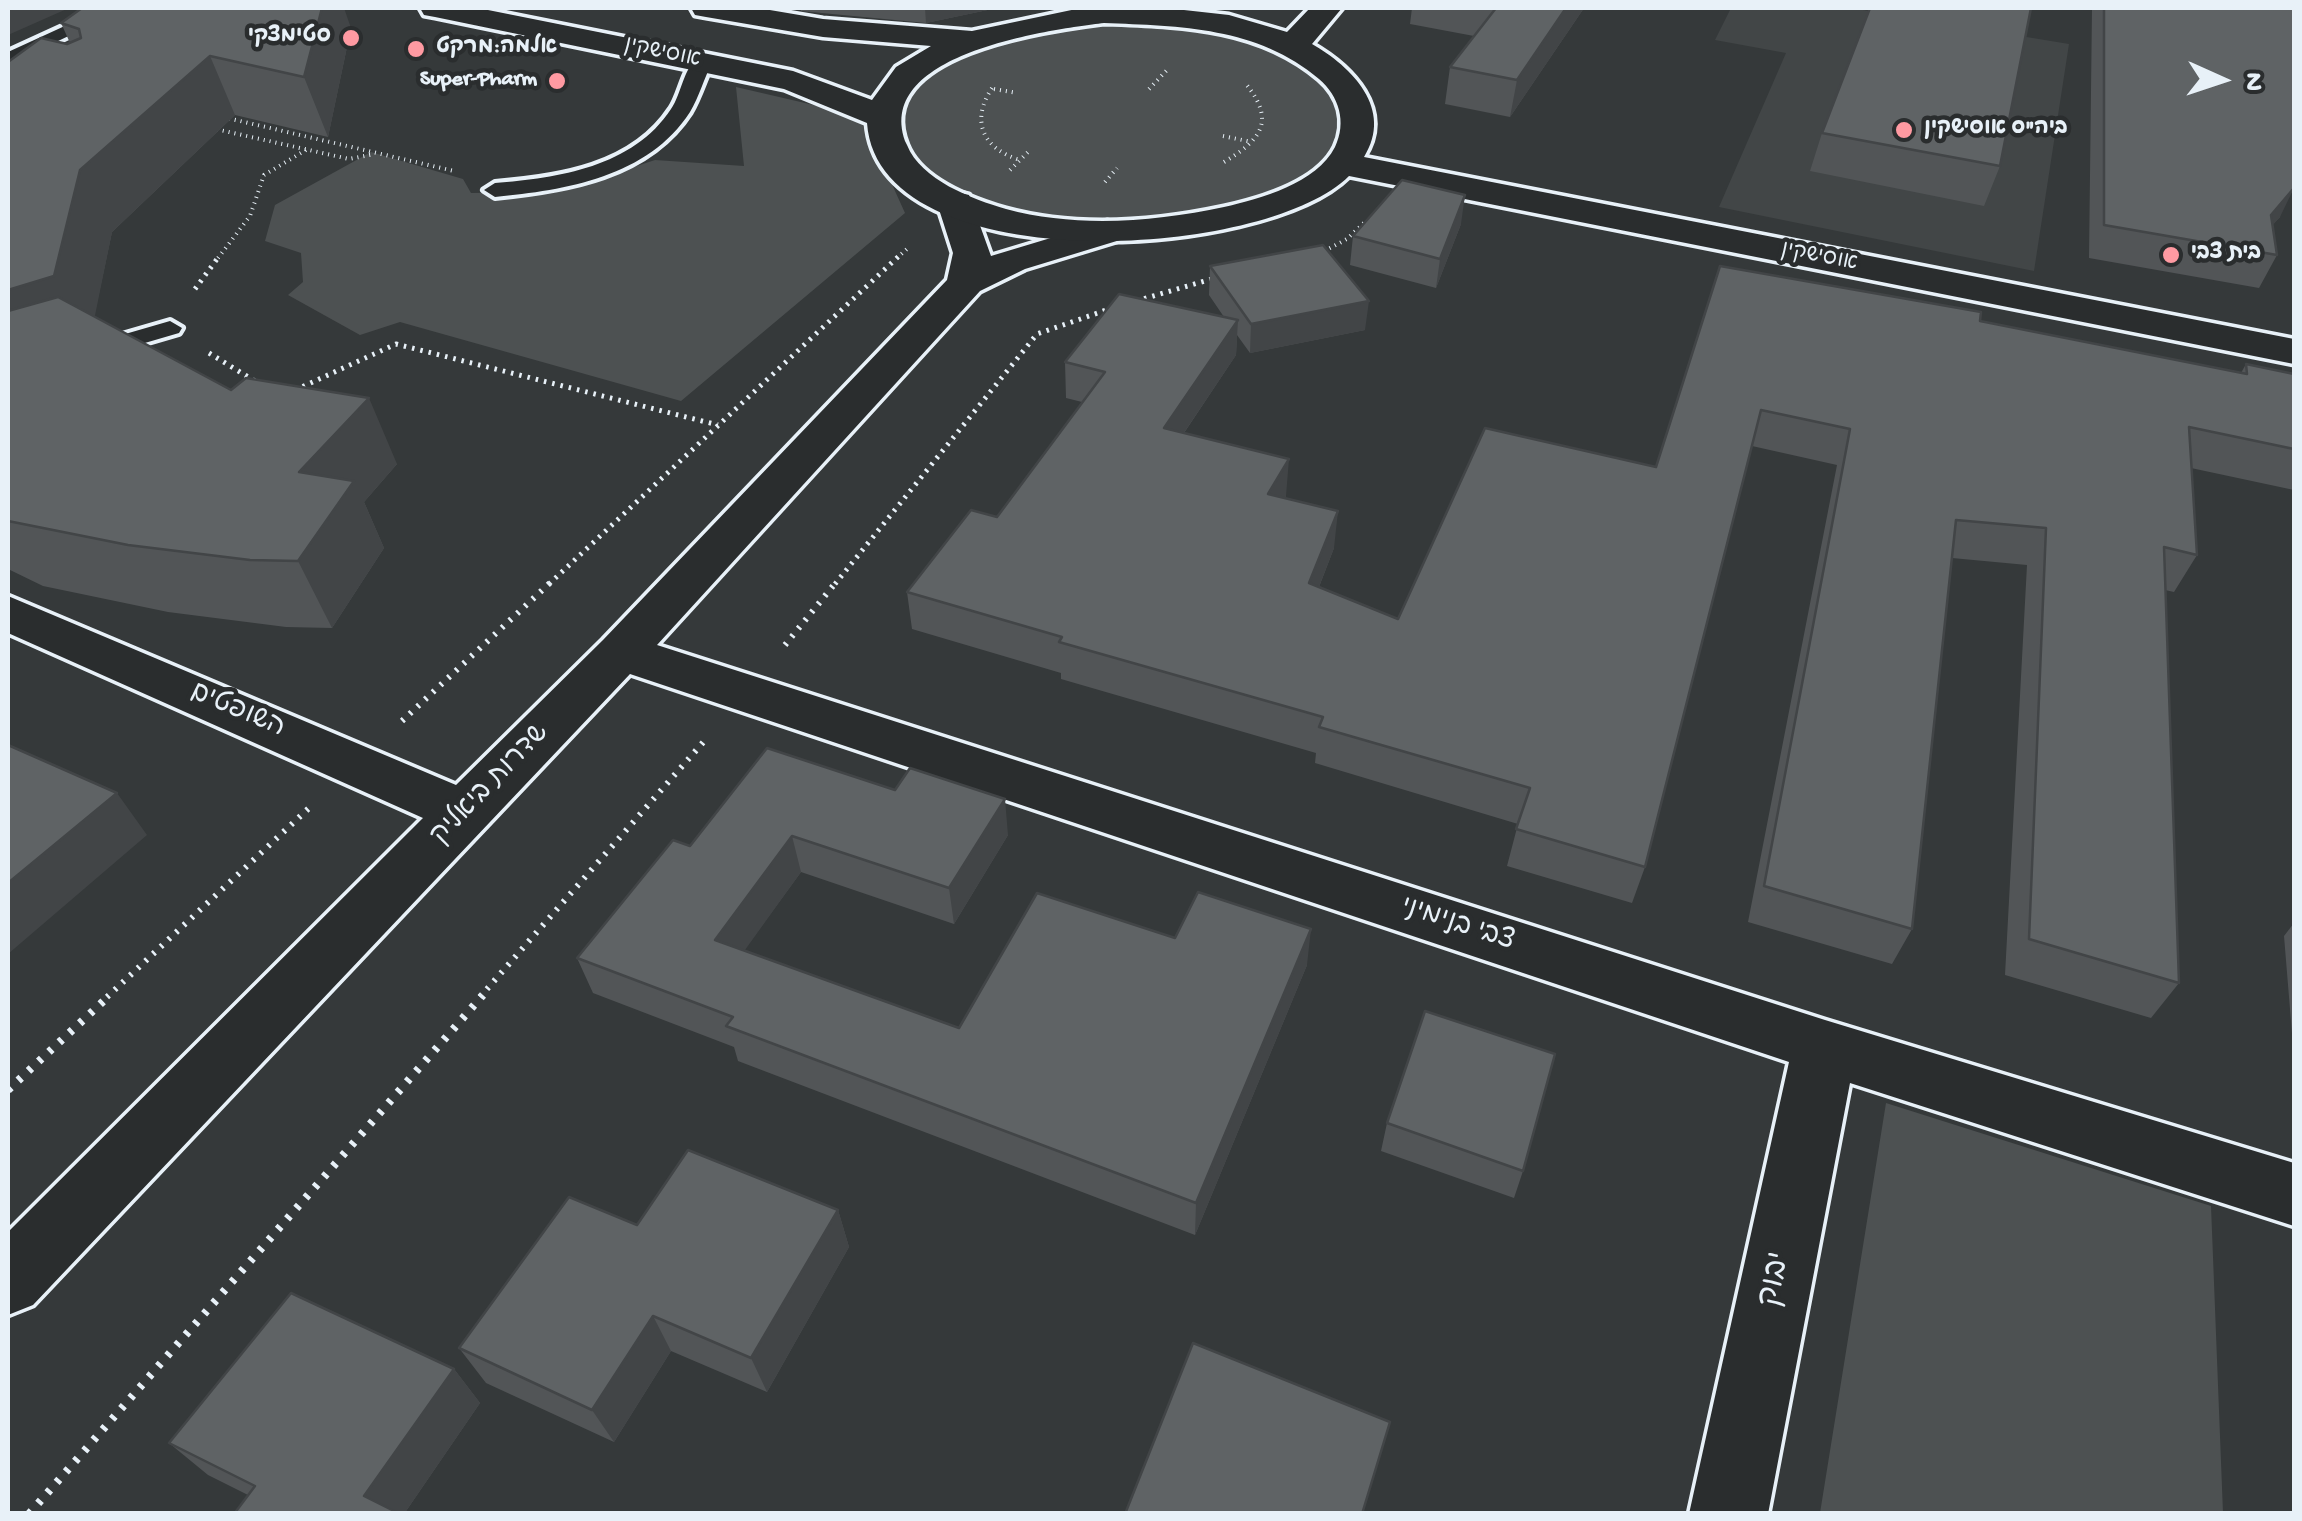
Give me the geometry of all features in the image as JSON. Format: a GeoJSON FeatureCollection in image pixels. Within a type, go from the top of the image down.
{"type":"FeatureCollection","features":[{"type":"Feature","properties":{"kind":"street","name":"אוסישקין"},"geometry":{"type":"LineString","coordinates":[[435,8],[793,81],[883,117]]}},
{"type":"Feature","properties":{"kind":"street"},"geometry":{"type":"LineString","coordinates":[[706,8],[823,28],[968,40]]}},
{"type":"Feature","properties":{"kind":"street"},"geometry":{"type":"LineString","coordinates":[[1292,46],[1327,8]]}},
{"type":"Feature","properties":{"kind":"street"},"geometry":{"type":"LineString","coordinates":[[1182,12],[1260,33],[1326,66],[1350,90],[1359,116],[1354,144],[1343,164],[1325,179],[1268,208],[1192,227],[1108,232],[1023,224],[956,203],[922,184],[898,163],[885,140],[883,117],[897,88],[926,62],[968,40],[1032,22],[1104,14],[1182,12]]}},
{"type":"Feature","properties":{"kind":"street","name":"אוסישקין"},"geometry":{"type":"LineString","coordinates":[[1343,164],[2294,352]]}},
{"type":"Feature","properties":{"kind":"street"},"geometry":{"type":"LineString","coordinates":[[956,203],[972,254],[966,283]]}},
{"type":"Feature","properties":{"kind":"street","name":"שדרות ביאליק"},"geometry":{"type":"LineString","coordinates":[[8,1282],[621,652],[966,283],[1012,261],[1108,232]]}},
{"type":"Feature","properties":{"kind":"street","name":"השופטים"},"geometry":{"type":"LineString","coordinates":[[8,614],[466,812]]}},
{"type":"Feature","properties":{"kind":"street","name":"צבי בנימיני"},"geometry":{"type":"LineString","coordinates":[[621,652],[1825,1047],[2294,1195]]}},
{"type":"Feature","properties":{"kind":"street","name":"יבוק"},"geometry":{"type":"LineString","coordinates":[[1728,1514],[1825,1047]]}},
{"type":"Feature","properties":{"kind":"lane"},"geometry":{"type":"LineString","coordinates":[[8,60],[118,8]]}},
{"type":"Feature","properties":{"kind":"lane"},"geometry":{"type":"LineString","coordinates":[[495,190],[542,187],[608,168],[648,146],[679,112],[702,62]]}},
{"type":"Feature","properties":{"kind":"lane"},"geometry":{"type":"LineString","coordinates":[[8,376],[170,328]]}},
{"type":"Feature","properties":{"kind":"path"},"geometry":{"type":"LineString","coordinates":[[1220,164],[1253,142],[1263,125],[1264,111],[1258,97],[1237,78]]}},
{"type":"Feature","properties":{"kind":"path"},"geometry":{"type":"LineString","coordinates":[[1004,80],[992,88],[977,114],[978,128],[987,143],[1004,157],[1020,160]]}},
{"type":"Feature","properties":{"kind":"path"},"geometry":{"type":"LineString","coordinates":[[992,88],[1017,93]]}},
{"type":"Feature","properties":{"kind":"path"},"geometry":{"type":"LineString","coordinates":[[212,114],[484,178],[495,190]]}},
{"type":"Feature","properties":{"kind":"path"},"geometry":{"type":"LineString","coordinates":[[197,124],[349,159],[380,154]]}},
{"type":"Feature","properties":{"kind":"path"},"geometry":{"type":"LineString","coordinates":[[1224,136],[1253,142]]}},
{"type":"Feature","properties":{"kind":"path"},"geometry":{"type":"LineString","coordinates":[[264,387],[170,328],[206,271],[250,216],[264,175],[306,150]]}},
{"type":"Feature","properties":{"kind":"path"},"geometry":{"type":"LineString","coordinates":[[1106,180],[1125,184]]}},
{"type":"Feature","properties":{"kind":"path"},"geometry":{"type":"LineString","coordinates":[[1316,256],[1346,240],[1386,202],[1423,180]]}},
{"type":"Feature","properties":{"kind":"path"},"geometry":{"type":"LineString","coordinates":[[8,1090],[956,203]]}},
{"type":"Feature","properties":{"kind":"path"},"geometry":{"type":"LineString","coordinates":[[29,1514],[746,693],[1037,334],[1222,277]]}},
{"type":"Feature","properties":{"kind":"path"},"geometry":{"type":"LineString","coordinates":[[280,396],[396,344],[718,425]]}},
{"type":"Feature","properties":{"kind":"shaded area","name":"ביה\"ס אוסישקין"},"geometry":{"type":"Polygon","coordinates":[[[1731,8],[1851,8],[2069,44],[2034,271],[1719,207],[1786,53],[1715,40],[1731,8]]]}},
{"type":"Feature","properties":{"kind":"shaded area"},"geometry":{"type":"Polygon","coordinates":[[[1104,14],[1260,33],[1350,90],[1343,164],[1193,227],[1023,223],[898,163],[897,87],[926,61],[1104,14]]]}},
{"type":"Feature","properties":{"kind":"shaded area"},"geometry":{"type":"Polygon","coordinates":[[[736,87],[861,116],[905,213],[681,401],[400,322],[360,335],[288,295],[303,282],[301,253],[265,241],[275,205],[371,152],[463,179],[471,193],[558,192],[655,160],[744,166],[736,87]]]}},
{"type":"Feature","properties":{"kind":"shaded area"},"geometry":{"type":"Polygon","coordinates":[[[1886,1103],[2211,1206],[2223,1513],[1820,1513],[1886,1103]]]}},
{"type":"Feature","properties":{"kind":"building"},"geometry":{"type":"Polygon","coordinates":[[[82,8],[322,8],[304,77],[210,56],[80,170],[54,276],[8,290],[8,62],[41,38],[67,44],[81,38],[79,29],[61,23],[82,8]]]}},
{"type":"Feature","properties":{"kind":"building"},"geometry":{"type":"Polygon","coordinates":[[[1496,8],[1566,8],[1517,80],[1450,67],[1496,8]]]}},
{"type":"Feature","properties":{"kind":"building"},"geometry":{"type":"Polygon","coordinates":[[[1870,8],[2031,8],[2000,166],[1822,133],[1870,8]]]}},
{"type":"Feature","properties":{"kind":"building"},"geometry":{"type":"Polygon","coordinates":[[[2104,8],[2294,8],[2294,188],[2271,215],[2277,255],[2104,225],[2104,8]]]}},
{"type":"Feature","properties":{"kind":"building"},"geometry":{"type":"Polygon","coordinates":[[[1402,180],[1465,195],[1440,259],[1353,236],[1402,180]]]}},
{"type":"Feature","properties":{"kind":"building"},"geometry":{"type":"Polygon","coordinates":[[[1323,245],[1369,301],[1251,324],[1210,266],[1323,245]]]}},
{"type":"Feature","properties":{"kind":"building"},"geometry":{"type":"Polygon","coordinates":[[[1720,266],[1981,312],[1980,321],[2247,374],[2246,364],[2294,374],[2294,449],[2189,427],[2197,555],[2164,547],[2179,983],[2029,939],[2046,528],[1956,520],[1912,929],[1764,886],[1850,429],[1761,410],[1645,867],[1516,829],[1530,788],[1319,727],[1323,717],[1059,642],[1062,637],[907,592],[971,510],[997,517],[1105,372],[1065,362],[1119,294],[1238,320],[1164,428],[1289,459],[1268,494],[1338,511],[1309,583],[1398,619],[1485,428],[1656,467],[1720,266]]]}},
{"type":"Feature","properties":{"kind":"building"},"geometry":{"type":"Polygon","coordinates":[[[58,297],[231,390],[246,378],[369,398],[299,472],[354,481],[298,561],[250,560],[128,545],[8,521],[8,311],[58,297]]]}},
{"type":"Feature","properties":{"kind":"building"},"geometry":{"type":"Polygon","coordinates":[[[8,745],[117,793],[8,883],[8,745]]]}},
{"type":"Feature","properties":{"kind":"building"},"geometry":{"type":"Polygon","coordinates":[[[767,748],[895,790],[910,768],[1005,799],[949,888],[792,836],[715,940],[959,1028],[1037,893],[1175,938],[1198,892],[1311,929],[1196,1203],[726,1026],[733,1017],[577,958],[673,840],[690,846],[767,748]]]}},
{"type":"Feature","properties":{"kind":"building"},"geometry":{"type":"Polygon","coordinates":[[[1425,1011],[1555,1054],[1523,1171],[1387,1123],[1425,1011]]]}},
{"type":"Feature","properties":{"kind":"building"},"geometry":{"type":"Polygon","coordinates":[[[688,1150],[838,1210],[751,1358],[653,1316],[592,1410],[459,1348],[569,1197],[637,1225],[688,1150]]]}},
{"type":"Feature","properties":{"kind":"building"},"geometry":{"type":"Polygon","coordinates":[[[291,1293],[454,1369],[364,1496],[400,1514],[234,1514],[255,1486],[169,1443],[291,1293]]]}},
{"type":"Feature","properties":{"kind":"building"},"geometry":{"type":"Polygon","coordinates":[[[1193,1343],[1390,1422],[1362,1514],[1125,1514],[1193,1343]]]}},
{"type":"Feature","properties":{"kind":"place","name":"סטימצקי"},"geometry":{"type":"Point","coordinates":[351,38]}},
{"type":"Feature","properties":{"kind":"place","name":"אלמה:מרקט"},"geometry":{"type":"Point","coordinates":[416,49]}},
{"type":"Feature","properties":{"kind":"place","name":"Super-Pharm"},"geometry":{"type":"Point","coordinates":[557,81]}},
{"type":"Feature","properties":{"kind":"place","name":"ביה\"ס אוסישקין"},"geometry":{"type":"Point","coordinates":[1904,130]}},
{"type":"Feature","properties":{"kind":"place","name":"בית צבי"},"geometry":{"type":"Point","coordinates":[2171,255]}}]}
